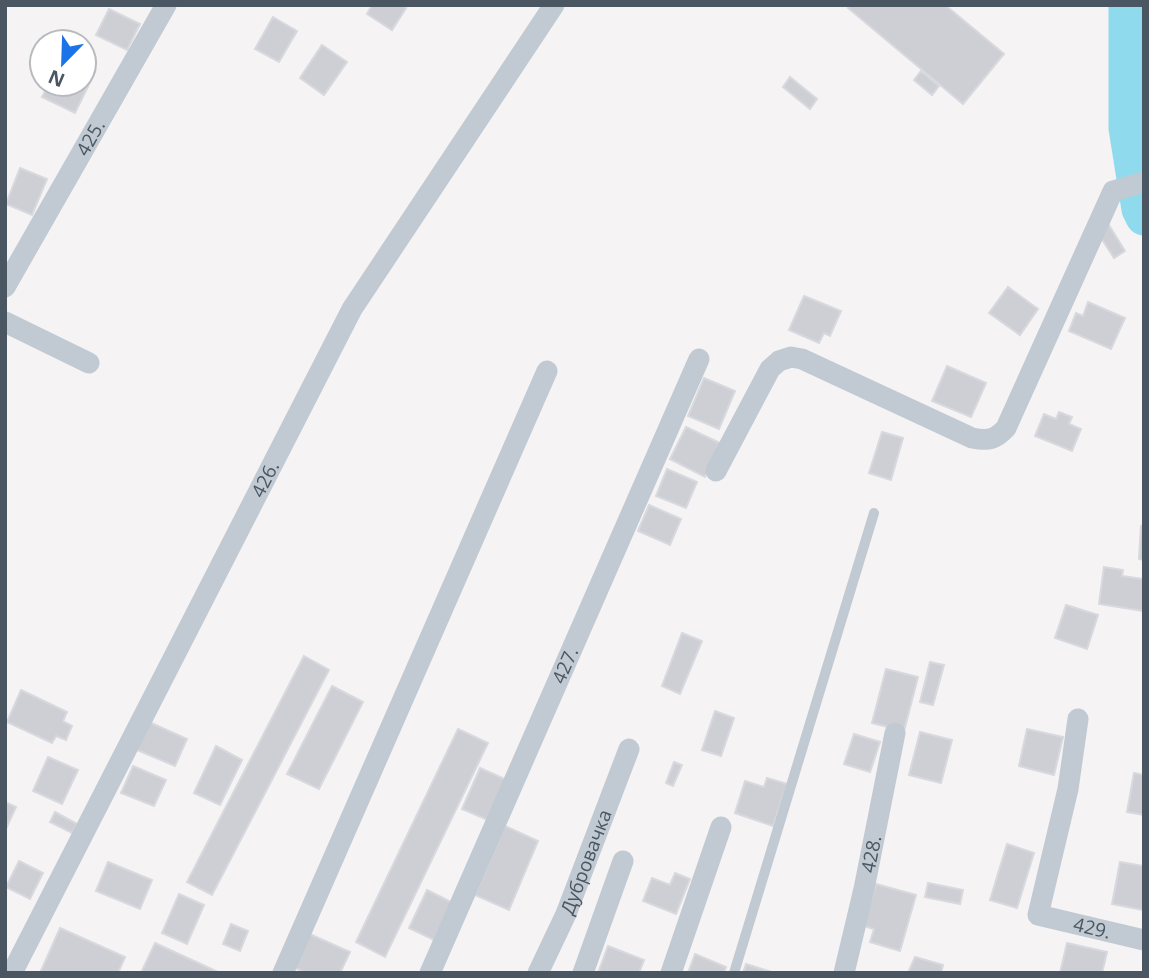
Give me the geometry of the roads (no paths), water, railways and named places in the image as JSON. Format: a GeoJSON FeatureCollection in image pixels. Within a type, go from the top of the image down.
{"type":"FeatureCollection","features":[{"type":"Feature","properties":{"kind":"street","name":"425."},"geometry":{"type":"LineString","coordinates":[[8,275],[166,5]]}},
{"type":"Feature","properties":{"kind":"street","name":"426."},"geometry":{"type":"LineString","coordinates":[[12,973],[352,309],[554,5]]}},
{"type":"Feature","properties":{"kind":"street"},"geometry":{"type":"LineString","coordinates":[[716,471],[770,369],[779,361],[791,357],[820,366],[972,438],[997,438],[1006,428],[1105,206],[1114,191],[1136,185]]}},
{"type":"Feature","properties":{"kind":"street"},"geometry":{"type":"LineString","coordinates":[[5,322],[89,363]]}},
{"type":"Feature","properties":{"kind":"street","name":"427."},"geometry":{"type":"LineString","coordinates":[[430,973],[699,359]]}},
{"type":"Feature","properties":{"kind":"street"},"geometry":{"type":"LineString","coordinates":[[283,973],[547,371]]}},
{"type":"Feature","properties":{"kind":"street","name":"429."},"geometry":{"type":"LineString","coordinates":[[1078,719],[1068,789],[1038,915],[1144,940]]}},
{"type":"Feature","properties":{"kind":"street","name":"428."},"geometry":{"type":"LineString","coordinates":[[844,973],[864,889],[895,733]]}},
{"type":"Feature","properties":{"kind":"street","name":"Дубровачка"},"geometry":{"type":"LineString","coordinates":[[538,973],[566,914],[629,749]]}},
{"type":"Feature","properties":{"kind":"street"},"geometry":{"type":"LineString","coordinates":[[671,973],[721,827]]}},
{"type":"Feature","properties":{"kind":"street","name":"Дубровачка"},"geometry":{"type":"LineString","coordinates":[[583,973],[623,861]]}},
{"type":"Feature","properties":{"kind":"lane"},"geometry":{"type":"LineString","coordinates":[[734,973],[874,513]]}},
{"type":"Feature","properties":{"kind":"waterway"},"geometry":{"type":"LineString","coordinates":[[1127,5],[1127,128],[1140,209],[1144,217]]}}]}
